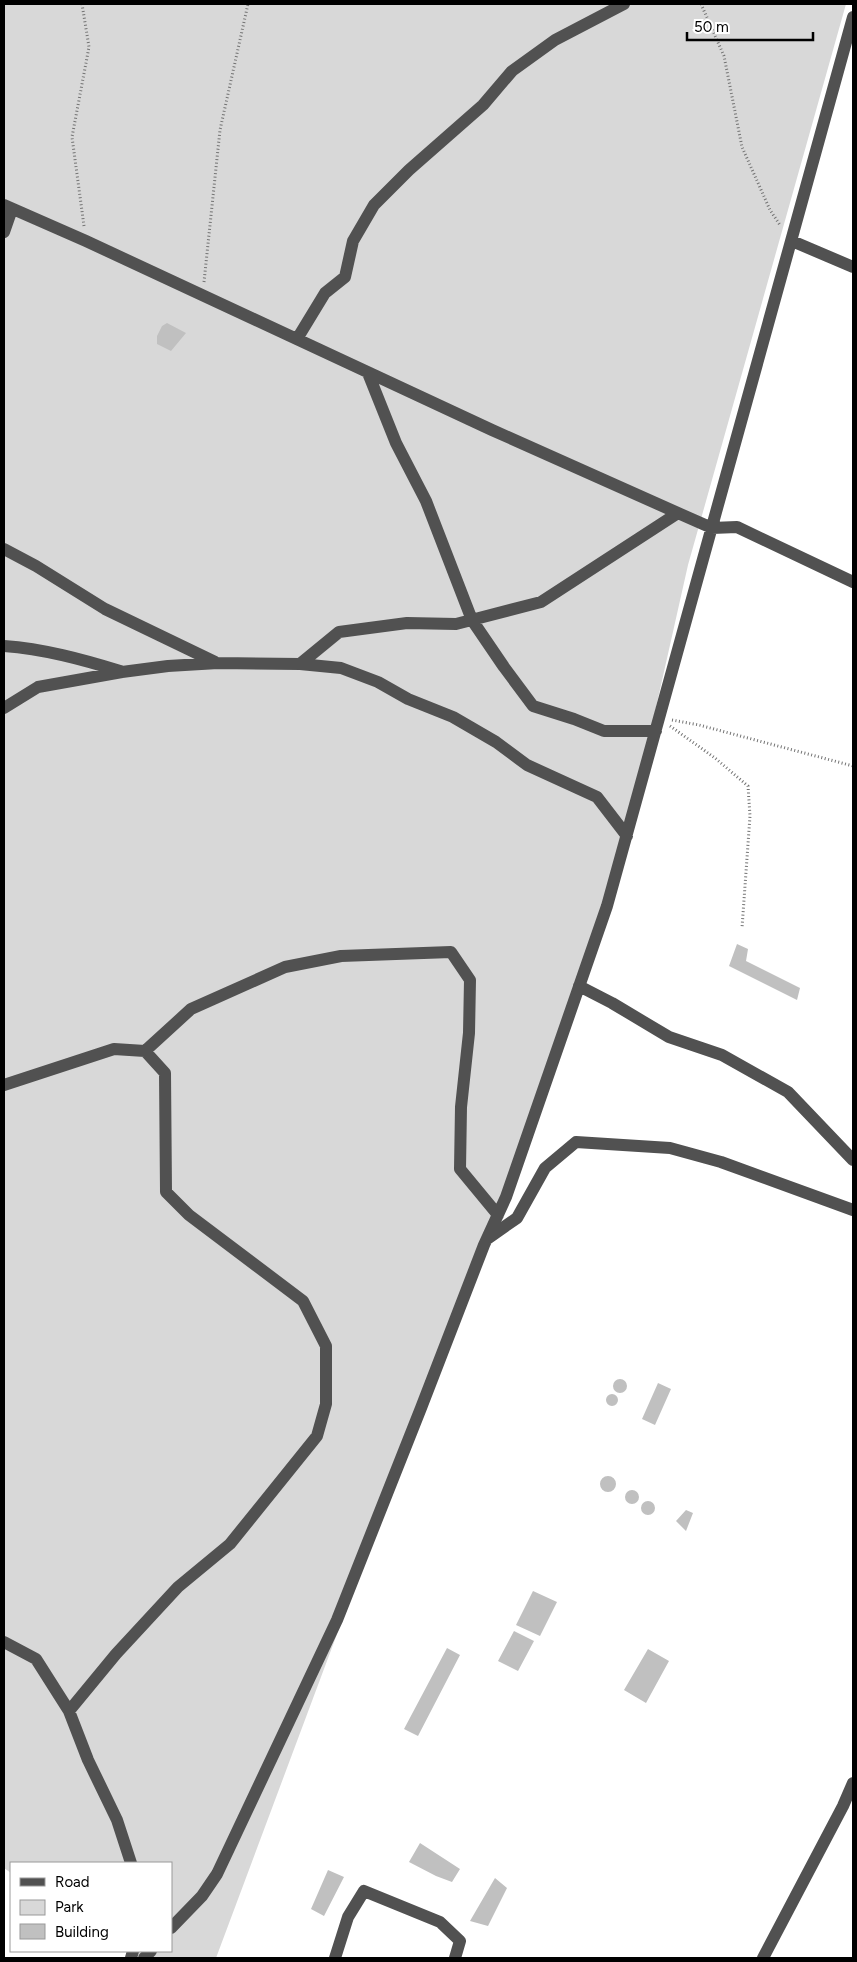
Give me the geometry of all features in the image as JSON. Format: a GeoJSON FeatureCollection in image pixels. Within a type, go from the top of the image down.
{"type":"FeatureCollection","features":[{"type":"Feature","properties":{"kind":"street"},"geometry":{"type":"LineString","coordinates":[[297,339],[324,293],[345,277],[352,241],[374,205],[409,170],[483,105],[512,71],[555,40],[624,4]]}},
{"type":"Feature","properties":{"kind":"street"},"geometry":{"type":"LineString","coordinates":[[172,1927],[202,1896],[217,1874],[337,1620],[486,1239],[506,1197],[607,906],[853,17]]}},
{"type":"Feature","properties":{"kind":"street"},"geometry":{"type":"LineString","coordinates":[[4,232],[8,207],[678,513],[712,528],[737,527],[853,582]]}},
{"type":"Feature","properties":{"kind":"street"},"geometry":{"type":"LineString","coordinates":[[792,241],[853,267]]}},
{"type":"Feature","properties":{"kind":"street"},"geometry":{"type":"LineString","coordinates":[[368,373],[396,443],[426,500],[472,620],[533,706],[604,731],[658,724]]}},
{"type":"Feature","properties":{"kind":"street"},"geometry":{"type":"LineString","coordinates":[[300,664],[339,632],[407,624],[456,624],[541,602],[678,513]]}},
{"type":"Feature","properties":{"kind":"street"},"geometry":{"type":"LineString","coordinates":[[4,549],[36,566],[105,609],[218,663]]}},
{"type":"Feature","properties":{"kind":"street"},"geometry":{"type":"LineString","coordinates":[[4,646],[38,649],[71,656],[122,672]]}},
{"type":"Feature","properties":{"kind":"street"},"geometry":{"type":"LineString","coordinates":[[4,708],[38,687],[168,666],[218,663],[300,664],[341,668],[378,682],[408,700],[453,717],[496,742],[527,765],[597,797],[627,836]]}},
{"type":"Feature","properties":{"kind":"street"},"geometry":{"type":"LineString","coordinates":[[145,1051],[191,1009],[285,967],[341,956],[451,952],[470,980],[469,1033],[461,1107],[460,1169],[498,1215]]}},
{"type":"Feature","properties":{"kind":"street"},"geometry":{"type":"LineString","coordinates":[[579,986],[612,1003],[668,1037],[722,1055],[788,1092],[853,1160]]}},
{"type":"Feature","properties":{"kind":"street"},"geometry":{"type":"LineString","coordinates":[[4,1085],[114,1049],[145,1051],[165,1073],[166,1192],[189,1215],[303,1302],[326,1346],[326,1404],[317,1436],[230,1544],[178,1587],[116,1654],[69,1711]]}},
{"type":"Feature","properties":{"kind":"street"},"geometry":{"type":"LineString","coordinates":[[486,1239],[517,1218],[545,1168],[576,1142],[670,1148],[721,1162],[853,1210]]}},
{"type":"Feature","properties":{"kind":"street"},"geometry":{"type":"LineString","coordinates":[[4,1642],[36,1658],[69,1711],[88,1760],[117,1820],[131,1862]]}},
{"type":"Feature","properties":{"kind":"street"},"geometry":{"type":"LineString","coordinates":[[763,1958],[848,1808],[853,1783]]}},
{"type":"Feature","properties":{"kind":"street"},"geometry":{"type":"LineString","coordinates":[[335,1958],[348,1917],[364,1891],[440,1922],[460,1941],[455,1958]]}},
{"type":"Feature","properties":{"kind":"path"},"geometry":{"type":"LineString","coordinates":[[82,4],[89,47],[72,136],[86,241]]}},
{"type":"Feature","properties":{"kind":"path"},"geometry":{"type":"LineString","coordinates":[[202,295],[220,130],[248,4]]}},
{"type":"Feature","properties":{"kind":"path"},"geometry":{"type":"LineString","coordinates":[[701,4],[724,56],[742,147],[770,210],[792,241]]}},
{"type":"Feature","properties":{"kind":"path"},"geometry":{"type":"LineString","coordinates":[[658,724],[698,725],[853,766]]}},
{"type":"Feature","properties":{"kind":"path"},"geometry":{"type":"LineString","coordinates":[[658,724],[715,758],[748,786],[750,816],[742,928]]}},
{"type":"Feature","properties":{"kind":"green space"},"geometry":{"type":"Polygon","coordinates":[[[4,4],[846,4],[688,565],[627,836],[522,1139],[216,1958],[142,1958],[133,1952],[172,1952],[172,1862],[10,1862],[10,1872],[4,1868],[4,4]]]}},
{"type":"Feature","properties":{"kind":"building"},"geometry":{"type":"Polygon","coordinates":[[[167,323],[186,333],[171,351],[157,344],[157,336],[162,326],[167,323]]]}},
{"type":"Feature","properties":{"kind":"building"},"geometry":{"type":"Polygon","coordinates":[[[737,944],[748,949],[746,961],[800,988],[797,1000],[729,966],[737,944]]]}},
{"type":"Feature","properties":{"kind":"building"},"geometry":{"type":"Polygon","coordinates":[[[620,1379],[625,1381],[627,1386],[625,1391],[620,1393],[615,1391],[613,1386],[615,1381],[620,1379]]]}},
{"type":"Feature","properties":{"kind":"building"},"geometry":{"type":"Polygon","coordinates":[[[658,1383],[671,1389],[655,1425],[642,1419],[658,1383]]]}},
{"type":"Feature","properties":{"kind":"building"},"geometry":{"type":"Polygon","coordinates":[[[612,1394],[618,1400],[612,1406],[606,1400],[612,1394]]]}},
{"type":"Feature","properties":{"kind":"building"},"geometry":{"type":"Polygon","coordinates":[[[608,1476],[614,1478],[616,1484],[614,1490],[608,1492],[602,1490],[600,1484],[602,1478],[608,1476]]]}},
{"type":"Feature","properties":{"kind":"building"},"geometry":{"type":"Polygon","coordinates":[[[629,1490],[635,1490],[639,1497],[635,1504],[629,1504],[625,1500],[625,1494],[629,1490]]]}},
{"type":"Feature","properties":{"kind":"building"},"geometry":{"type":"Polygon","coordinates":[[[645,1501],[651,1501],[655,1508],[651,1515],[645,1515],[641,1511],[641,1505],[645,1501]]]}},
{"type":"Feature","properties":{"kind":"building"},"geometry":{"type":"Polygon","coordinates":[[[686,1510],[693,1513],[686,1531],[676,1521],[686,1510]]]}},
{"type":"Feature","properties":{"kind":"building"},"geometry":{"type":"Polygon","coordinates":[[[533,1591],[557,1602],[540,1636],[516,1625],[533,1591]]]}},
{"type":"Feature","properties":{"kind":"building"},"geometry":{"type":"Polygon","coordinates":[[[514,1631],[534,1641],[518,1671],[498,1661],[514,1631]]]}},
{"type":"Feature","properties":{"kind":"building"},"geometry":{"type":"Polygon","coordinates":[[[447,1648],[460,1655],[418,1736],[404,1729],[447,1648]]]}},
{"type":"Feature","properties":{"kind":"building"},"geometry":{"type":"Polygon","coordinates":[[[648,1649],[669,1661],[646,1703],[624,1690],[648,1649]]]}},
{"type":"Feature","properties":{"kind":"building"},"geometry":{"type":"Polygon","coordinates":[[[420,1843],[460,1869],[452,1882],[409,1862],[420,1843]]]}},
{"type":"Feature","properties":{"kind":"building"},"geometry":{"type":"Polygon","coordinates":[[[328,1870],[344,1877],[324,1916],[311,1909],[328,1870]]]}},
{"type":"Feature","properties":{"kind":"building"},"geometry":{"type":"Polygon","coordinates":[[[495,1878],[507,1888],[488,1926],[470,1921],[495,1878]]]}}]}
